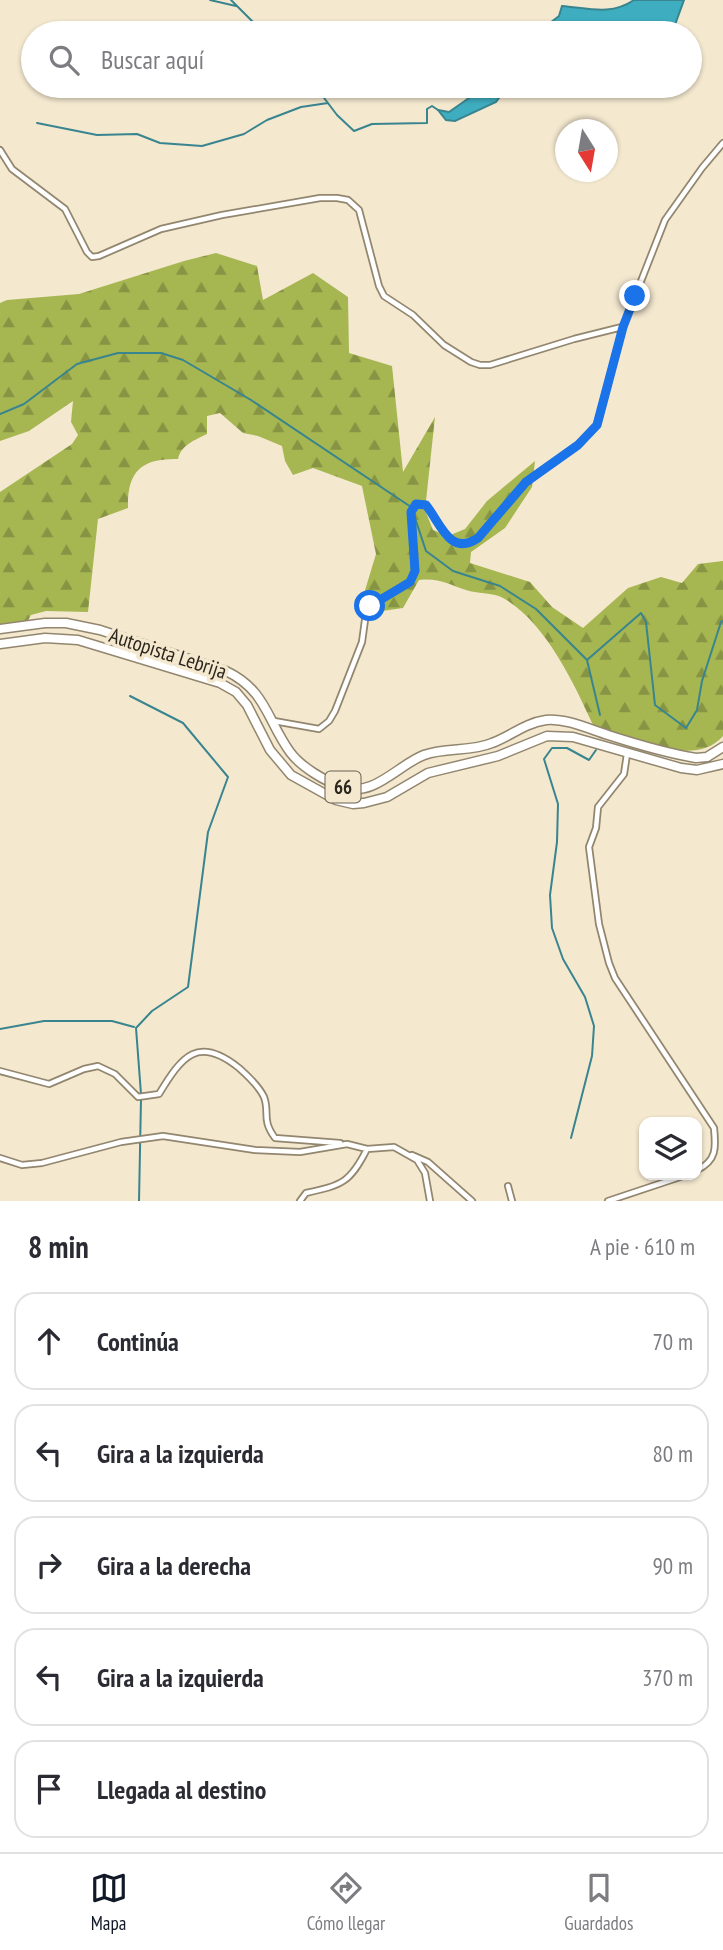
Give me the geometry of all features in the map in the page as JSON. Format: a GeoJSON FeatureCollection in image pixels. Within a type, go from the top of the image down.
{"type":"FeatureCollection","features":[{"type":"Feature","properties":{"kind":"highway","name":"Autopista Lebrija"},"geometry":{"type":"LineString","coordinates":[[0,629],[66,623],[100,630],[209,665],[245,681],[260,697],[292,755],[340,787],[354,790],[366,789],[425,755],[493,743],[522,727],[546,720],[569,723],[696,758],[707,757],[723,747]]}},
{"type":"Feature","properties":{"kind":"highway","name":"Autopista Lebrija"},"geometry":{"type":"LineString","coordinates":[[0,644],[45,638],[78,640],[220,683],[236,692],[247,705],[271,750],[291,775],[316,791],[353,804],[387,797],[428,773],[498,756],[547,736],[573,737],[627,754],[697,770],[723,764]]}},
{"type":"Feature","properties":{"kind":"street"},"geometry":{"type":"LineString","coordinates":[[274,721],[319,729],[329,721],[356,660],[370,606],[410,582],[415,571],[411,512],[416,504],[426,505],[451,541],[469,544],[478,538],[526,482],[578,445],[597,425],[623,327],[665,220],[723,143]]}},
{"type":"Feature","properties":{"kind":"street"},"geometry":{"type":"LineString","coordinates":[[0,150],[12,169],[65,209],[92,257],[161,229],[222,215],[320,198],[337,198],[348,200],[359,210],[384,296],[413,315],[444,345],[471,362],[490,365],[623,327]]}},
{"type":"Feature","properties":{"kind":"street"},"geometry":{"type":"LineString","coordinates":[[627,754],[624,774],[598,807],[596,828],[589,847],[597,912],[615,978],[714,1128],[714,1154],[711,1161],[702,1167]]}},
{"type":"Feature","properties":{"kind":"street"},"geometry":{"type":"LineString","coordinates":[[0,1071],[49,1084],[98,1066],[115,1074],[138,1097],[151,1097],[159,1094],[170,1075],[189,1056],[206,1050],[222,1055],[250,1078],[264,1098],[267,1126],[275,1138],[347,1144],[367,1149],[394,1147],[428,1162],[472,1201]]}},
{"type":"Feature","properties":{"kind":"street"},"geometry":{"type":"LineString","coordinates":[[0,1158],[22,1165],[32,1164],[121,1142],[163,1136],[255,1150],[300,1152],[347,1144]]}},
{"type":"Feature","properties":{"kind":"street"},"geometry":{"type":"LineString","coordinates":[[300,1201],[306,1193],[331,1188],[353,1175],[367,1149]]}},
{"type":"Feature","properties":{"kind":"street"},"geometry":{"type":"LineString","coordinates":[[407,1153],[417,1160],[425,1173],[430,1201]]}},
{"type":"Feature","properties":{"kind":"street"},"geometry":{"type":"LineString","coordinates":[[608,1201],[671,1180]]}},
{"type":"Feature","properties":{"kind":"street"},"geometry":{"type":"LineString","coordinates":[[508,1185],[512,1201]]}},
{"type":"Feature","properties":{"kind":"green space"},"geometry":{"type":"Polygon","coordinates":[[[216,253],[257,266],[263,300],[313,273],[348,297],[349,353],[392,366],[403,472],[435,417],[425,510],[433,530],[448,536],[465,529],[487,501],[535,461],[532,487],[505,528],[471,552],[470,563],[530,582],[552,607],[583,628],[628,588],[661,577],[682,583],[698,564],[723,561],[723,736],[711,746],[678,750],[642,742],[593,725],[567,672],[544,637],[518,608],[499,596],[438,581],[419,580],[403,608],[368,613],[363,597],[376,554],[362,486],[313,468],[293,475],[285,461],[282,446],[243,433],[220,413],[207,416],[207,434],[185,447],[178,459],[154,461],[139,470],[130,485],[128,508],[98,519],[88,612],[46,611],[31,615],[26,624],[0,628],[0,492],[72,444],[78,435],[71,422],[73,401],[29,431],[0,441],[0,303],[7,300],[79,294],[216,253]]]}},
{"type":"Feature","properties":{"kind":"water"},"geometry":{"type":"Polygon","coordinates":[[[634,0],[684,0],[676,21],[553,21],[559,16],[562,6],[608,9],[634,0]]]}},
{"type":"Feature","properties":{"kind":"water"},"geometry":{"type":"Polygon","coordinates":[[[469,98],[499,98],[496,102],[455,121],[446,120],[438,110],[449,112],[469,98]]]}},
{"type":"Feature","properties":{"kind":"waterway"},"geometry":{"type":"LineString","coordinates":[[210,0],[236,6]]}},
{"type":"Feature","properties":{"kind":"waterway"},"geometry":{"type":"LineString","coordinates":[[231,0],[252,21]]}},
{"type":"Feature","properties":{"kind":"waterway"},"geometry":{"type":"LineString","coordinates":[[324,98],[354,131],[372,124],[427,123],[427,109],[432,106],[438,110]]}},
{"type":"Feature","properties":{"kind":"waterway"},"geometry":{"type":"LineString","coordinates":[[37,123],[97,135],[137,134],[160,143],[202,146],[244,134],[267,120],[301,107],[328,103]]}},
{"type":"Feature","properties":{"kind":"waterway"},"geometry":{"type":"LineString","coordinates":[[0,414],[24,404],[77,364],[118,353],[161,353],[183,360],[251,400],[411,507]]}},
{"type":"Feature","properties":{"kind":"waterway"},"geometry":{"type":"LineString","coordinates":[[414,515],[426,551],[453,571],[500,586],[536,609],[587,660],[600,715]]}},
{"type":"Feature","properties":{"kind":"waterway"},"geometry":{"type":"LineString","coordinates":[[587,660],[641,613],[646,622],[655,705],[686,728],[697,710],[702,681],[723,621]]}},
{"type":"Feature","properties":{"kind":"waterway"},"geometry":{"type":"LineString","coordinates":[[130,696],[183,723],[228,777],[208,832],[188,987],[152,1011],[136,1028],[141,1094]]}},
{"type":"Feature","properties":{"kind":"waterway"},"geometry":{"type":"LineString","coordinates":[[571,1138],[592,1056],[594,1026],[585,997],[563,959],[552,928],[550,895],[557,842],[558,804],[544,759],[552,748],[567,748],[589,760],[596,750]]}},
{"type":"Feature","properties":{"kind":"waterway"},"geometry":{"type":"LineString","coordinates":[[0,1029],[44,1021],[112,1021],[134,1027]]}},
{"type":"Feature","properties":{"kind":"waterway"},"geometry":{"type":"LineString","coordinates":[[139,1201],[141,1099]]}},
{"type":"Feature","properties":{"kind":"route"},"geometry":{"type":"LineString","coordinates":[[370,606],[410,582],[415,571],[411,512],[416,504],[426,505],[451,541],[469,544],[478,538],[526,482],[578,445],[597,425],[623,327],[635,296]]}}]}
